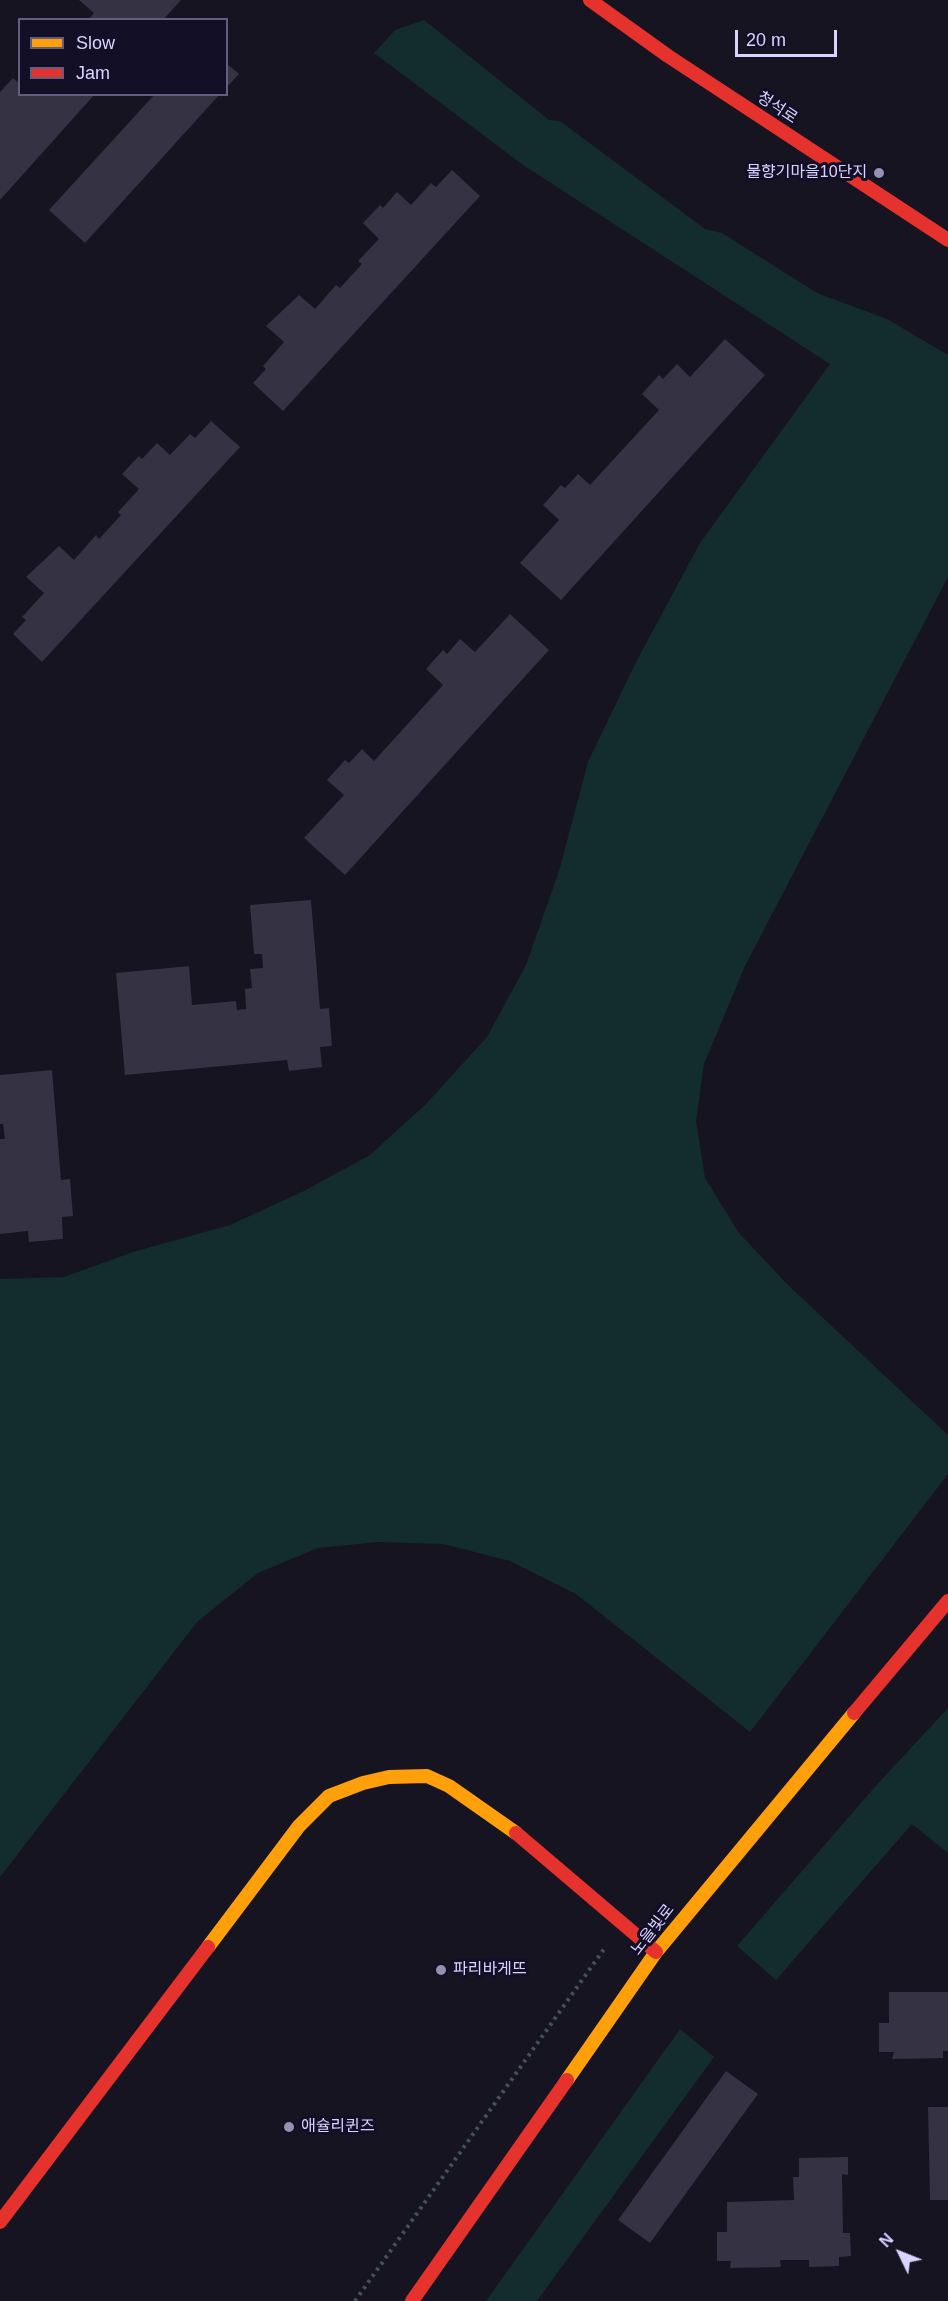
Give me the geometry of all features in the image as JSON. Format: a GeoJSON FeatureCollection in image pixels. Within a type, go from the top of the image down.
{"type":"FeatureCollection","features":[{"type":"Feature","properties":{"kind":"street","name":"청석로"},"geometry":{"type":"LineString","coordinates":[[590,0],[668,56],[948,240]]}},
{"type":"Feature","properties":{"kind":"street","name":"노을빛로"},"geometry":{"type":"LineString","coordinates":[[412,2301],[656,1952],[948,1601]]}},
{"type":"Feature","properties":{"kind":"street"},"geometry":{"type":"LineString","coordinates":[[0,2222],[299,1826],[329,1796],[363,1783],[389,1777],[427,1776],[449,1786],[499,1820],[656,1952]]}},
{"type":"Feature","properties":{"kind":"path"},"geometry":{"type":"LineString","coordinates":[[355,2301],[623,1923]]}},
{"type":"Feature","properties":{"kind":"green space"},"geometry":{"type":"Polygon","coordinates":[[[424,20],[549,120],[560,121],[705,229],[722,233],[817,293],[887,319],[948,355],[948,577],[745,966],[704,1064],[696,1121],[705,1178],[739,1233],[789,1286],[948,1435],[948,1474],[750,1732],[576,1594],[510,1561],[443,1544],[378,1542],[318,1548],[258,1573],[197,1622],[0,1877],[0,1279],[64,1277],[133,1252],[230,1225],[304,1191],[370,1155],[426,1104],[487,1037],[526,965],[559,871],[588,762],[636,662],[700,543],[830,364],[523,165],[374,53],[395,30],[424,20]]]}},
{"type":"Feature","properties":{"kind":"green space"},"geometry":{"type":"Polygon","coordinates":[[[948,1708],[948,1853],[912,1824],[776,1980],[737,1946],[873,1789],[948,1708]]]}},
{"type":"Feature","properties":{"kind":"green space"},"geometry":{"type":"Polygon","coordinates":[[[680,2029],[714,2057],[537,2301],[486,2301],[680,2029]]]}},
{"type":"Feature","properties":{"kind":"building"},"geometry":{"type":"Polygon","coordinates":[[[79,0],[181,0],[165,18],[90,18],[94,13],[79,0]]]}},
{"type":"Feature","properties":{"kind":"building"},"geometry":{"type":"Polygon","coordinates":[[[228,65],[239,74],[228,86],[228,65]]]}},
{"type":"Feature","properties":{"kind":"building"},"geometry":{"type":"Polygon","coordinates":[[[13,78],[18,82],[18,96],[93,96],[0,200],[0,92],[13,78]]]}},
{"type":"Feature","properties":{"kind":"building"},"geometry":{"type":"Polygon","coordinates":[[[153,96],[218,96],[85,243],[49,210],[153,96]]]}},
{"type":"Feature","properties":{"kind":"building"},"geometry":{"type":"Polygon","coordinates":[[[452,170],[480,196],[283,411],[253,383],[266,369],[263,366],[284,342],[266,326],[299,295],[315,309],[336,285],[340,288],[362,264],[358,261],[379,239],[363,223],[380,205],[383,208],[397,192],[411,205],[431,183],[436,187],[452,170]]]}},
{"type":"Feature","properties":{"kind":"building"},"geometry":{"type":"Polygon","coordinates":[[[725,339],[765,375],[561,600],[520,563],[559,520],[543,505],[561,485],[565,488],[578,474],[590,485],[659,410],[642,394],[659,375],[663,379],[677,364],[690,377],[725,339]]]}},
{"type":"Feature","properties":{"kind":"building"},"geometry":{"type":"Polygon","coordinates":[[[211,421],[240,447],[42,662],[13,634],[26,620],[22,617],[44,593],[26,577],[59,546],[74,560],[96,535],[99,539],[121,515],[118,512],[139,489],[122,474],[139,456],[142,459],[157,443],[170,455],[190,434],[195,438],[211,421]]]}},
{"type":"Feature","properties":{"kind":"building"},"geometry":{"type":"Polygon","coordinates":[[[510,614],[549,650],[345,875],[304,838],[344,795],[327,780],[345,760],[349,763],[362,749],[374,761],[443,685],[426,669],[443,650],[447,654],[460,639],[475,652],[510,614]]]}},
{"type":"Feature","properties":{"kind":"building"},"geometry":{"type":"Polygon","coordinates":[[[311,900],[320,1009],[329,1008],[332,1046],[320,1047],[322,1067],[289,1071],[287,1060],[125,1075],[116,973],[189,966],[192,1005],[236,1001],[237,1010],[246,1009],[245,989],[252,988],[250,969],[263,968],[262,954],[254,954],[250,905],[311,900]]]}},
{"type":"Feature","properties":{"kind":"building"},"geometry":{"type":"Polygon","coordinates":[[[52,1070],[61,1180],[70,1179],[73,1216],[62,1217],[63,1239],[29,1242],[28,1231],[0,1234],[0,1139],[5,1139],[3,1124],[0,1124],[0,1075],[52,1070]]]}},
{"type":"Feature","properties":{"kind":"building"},"geometry":{"type":"Polygon","coordinates":[[[889,1992],[948,1992],[948,2051],[943,2051],[943,2058],[892,2059],[894,2052],[879,2052],[879,2023],[889,2023],[889,1992]]]}},
{"type":"Feature","properties":{"kind":"building"},"geometry":{"type":"Polygon","coordinates":[[[726,2071],[758,2094],[650,2243],[618,2220],[726,2071]]]}},
{"type":"Feature","properties":{"kind":"building"},"geometry":{"type":"Polygon","coordinates":[[[928,2107],[948,2107],[948,2200],[930,2200],[928,2107]]]}},
{"type":"Feature","properties":{"kind":"building"},"geometry":{"type":"Polygon","coordinates":[[[848,2157],[848,2175],[842,2174],[843,2233],[850,2233],[851,2256],[839,2257],[839,2266],[809,2267],[809,2260],[780,2260],[781,2267],[730,2268],[731,2261],[717,2261],[717,2232],[727,2232],[727,2202],[794,2200],[793,2177],[799,2177],[799,2158],[848,2157]]]}},
{"type":"Feature","properties":{"kind":"traffic: slow"},"geometry":{"type":"LineString","coordinates":[[567,2080],[656,1952],[854,1713]]}},
{"type":"Feature","properties":{"kind":"traffic: slow"},"geometry":{"type":"LineString","coordinates":[[208,1947],[299,1826],[329,1796],[363,1783],[389,1777],[427,1776],[449,1786],[516,1833]]}},
{"type":"Feature","properties":{"kind":"traffic: jam"},"geometry":{"type":"LineString","coordinates":[[590,0],[668,56],[948,240]]}},
{"type":"Feature","properties":{"kind":"traffic: jam"},"geometry":{"type":"LineString","coordinates":[[854,1713],[948,1601]]}},
{"type":"Feature","properties":{"kind":"traffic: jam"},"geometry":{"type":"LineString","coordinates":[[516,1833],[656,1952]]}},
{"type":"Feature","properties":{"kind":"traffic: jam"},"geometry":{"type":"LineString","coordinates":[[0,2222],[208,1947]]}},
{"type":"Feature","properties":{"kind":"traffic: jam"},"geometry":{"type":"LineString","coordinates":[[412,2301],[567,2080]]}},
{"type":"Feature","properties":{"kind":"place","name":"물향기마을10단지"},"geometry":{"type":"Point","coordinates":[879,173]}},
{"type":"Feature","properties":{"kind":"place","name":"파리바게뜨"},"geometry":{"type":"Point","coordinates":[441,1970]}},
{"type":"Feature","properties":{"kind":"place","name":"애슐리퀸즈"},"geometry":{"type":"Point","coordinates":[289,2127]}}]}
